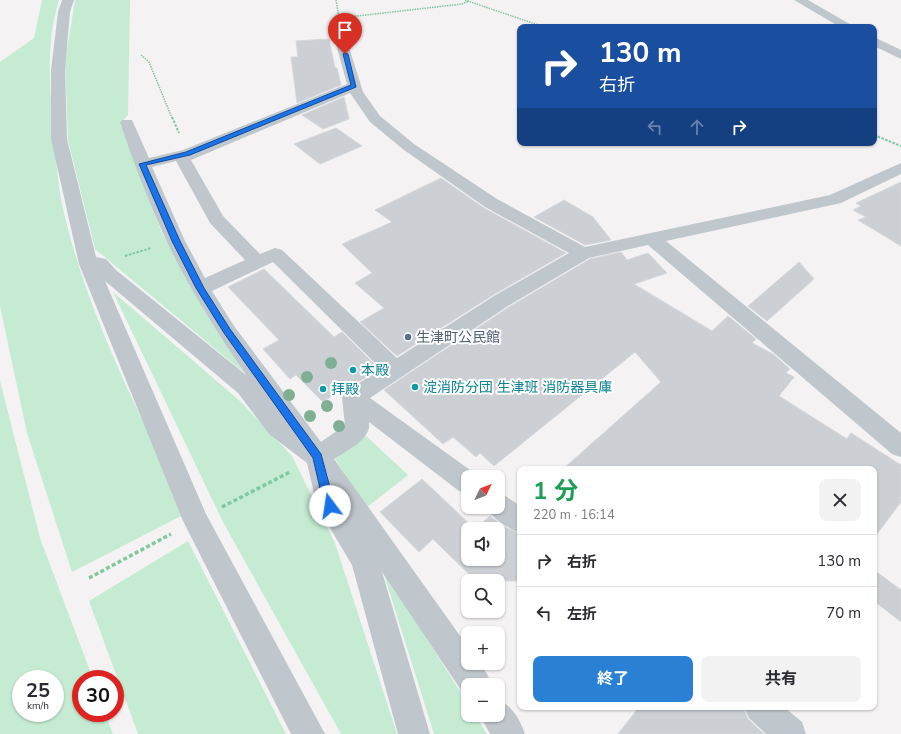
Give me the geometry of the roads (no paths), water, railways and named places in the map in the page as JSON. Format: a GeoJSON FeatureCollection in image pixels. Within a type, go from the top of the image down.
{"type":"FeatureCollection","features":[{"type":"Feature","properties":{"kind":"street"},"geometry":{"type":"LineString","coordinates":[[68,0],[64,12],[58,70],[59,139],[94,264],[196,521],[309,734]]}},
{"type":"Feature","properties":{"kind":"street"},"geometry":{"type":"LineString","coordinates":[[800,0],[844,24]]}},
{"type":"Feature","properties":{"kind":"street"},"geometry":{"type":"LineString","coordinates":[[877,42],[901,55]]}},
{"type":"Feature","properties":{"kind":"street"},"geometry":{"type":"LineString","coordinates":[[342,44],[356,92],[375,118],[409,147],[491,203],[582,253]]}},
{"type":"Feature","properties":{"kind":"street"},"geometry":{"type":"LineString","coordinates":[[142,164],[188,154],[354,86]]}},
{"type":"Feature","properties":{"kind":"street"},"geometry":{"type":"LineString","coordinates":[[127,123],[142,164],[176,241],[200,288],[227,331],[356,510],[471,678]]}},
{"type":"Feature","properties":{"kind":"street"},"geometry":{"type":"LineString","coordinates":[[188,154],[183,158],[216,219],[257,262]]}},
{"type":"Feature","properties":{"kind":"street"},"geometry":{"type":"LineString","coordinates":[[353,398],[395,369],[501,301],[582,253],[835,199],[901,168]]}},
{"type":"Feature","properties":{"kind":"street"},"geometry":{"type":"LineString","coordinates":[[652,239],[901,447]]}},
{"type":"Feature","properties":{"kind":"street"},"geometry":{"type":"LineString","coordinates":[[200,288],[275,254],[395,369]]}},
{"type":"Feature","properties":{"kind":"street"},"geometry":{"type":"LineString","coordinates":[[94,264],[109,274],[246,387],[277,427],[318,457],[330,506],[365,560],[414,734]]}},
{"type":"Feature","properties":{"kind":"street"},"geometry":{"type":"LineString","coordinates":[[318,457],[358,429],[353,398]]}},
{"type":"Feature","properties":{"kind":"street"},"geometry":{"type":"LineString","coordinates":[[353,398],[461,479]]}},
{"type":"Feature","properties":{"kind":"street"},"geometry":{"type":"LineString","coordinates":[[505,510],[517,519]]}},
{"type":"Feature","properties":{"kind":"street"},"geometry":{"type":"LineString","coordinates":[[763,710],[790,734]]}},
{"type":"Feature","properties":{"kind":"street"},"geometry":{"type":"LineString","coordinates":[[501,722],[509,734]]}},
{"type":"Feature","properties":{"kind":"place","name":"生津町公民館"},"geometry":{"type":"Point","coordinates":[408,337]}},
{"type":"Feature","properties":{"kind":"place","name":"本殿"},"geometry":{"type":"Point","coordinates":[353,370]}},
{"type":"Feature","properties":{"kind":"place","name":"淀消防分団 生津班 消防器具庫"},"geometry":{"type":"Point","coordinates":[415,387]}},
{"type":"Feature","properties":{"kind":"place","name":"拝殿"},"geometry":{"type":"Point","coordinates":[323,389]}}]}
